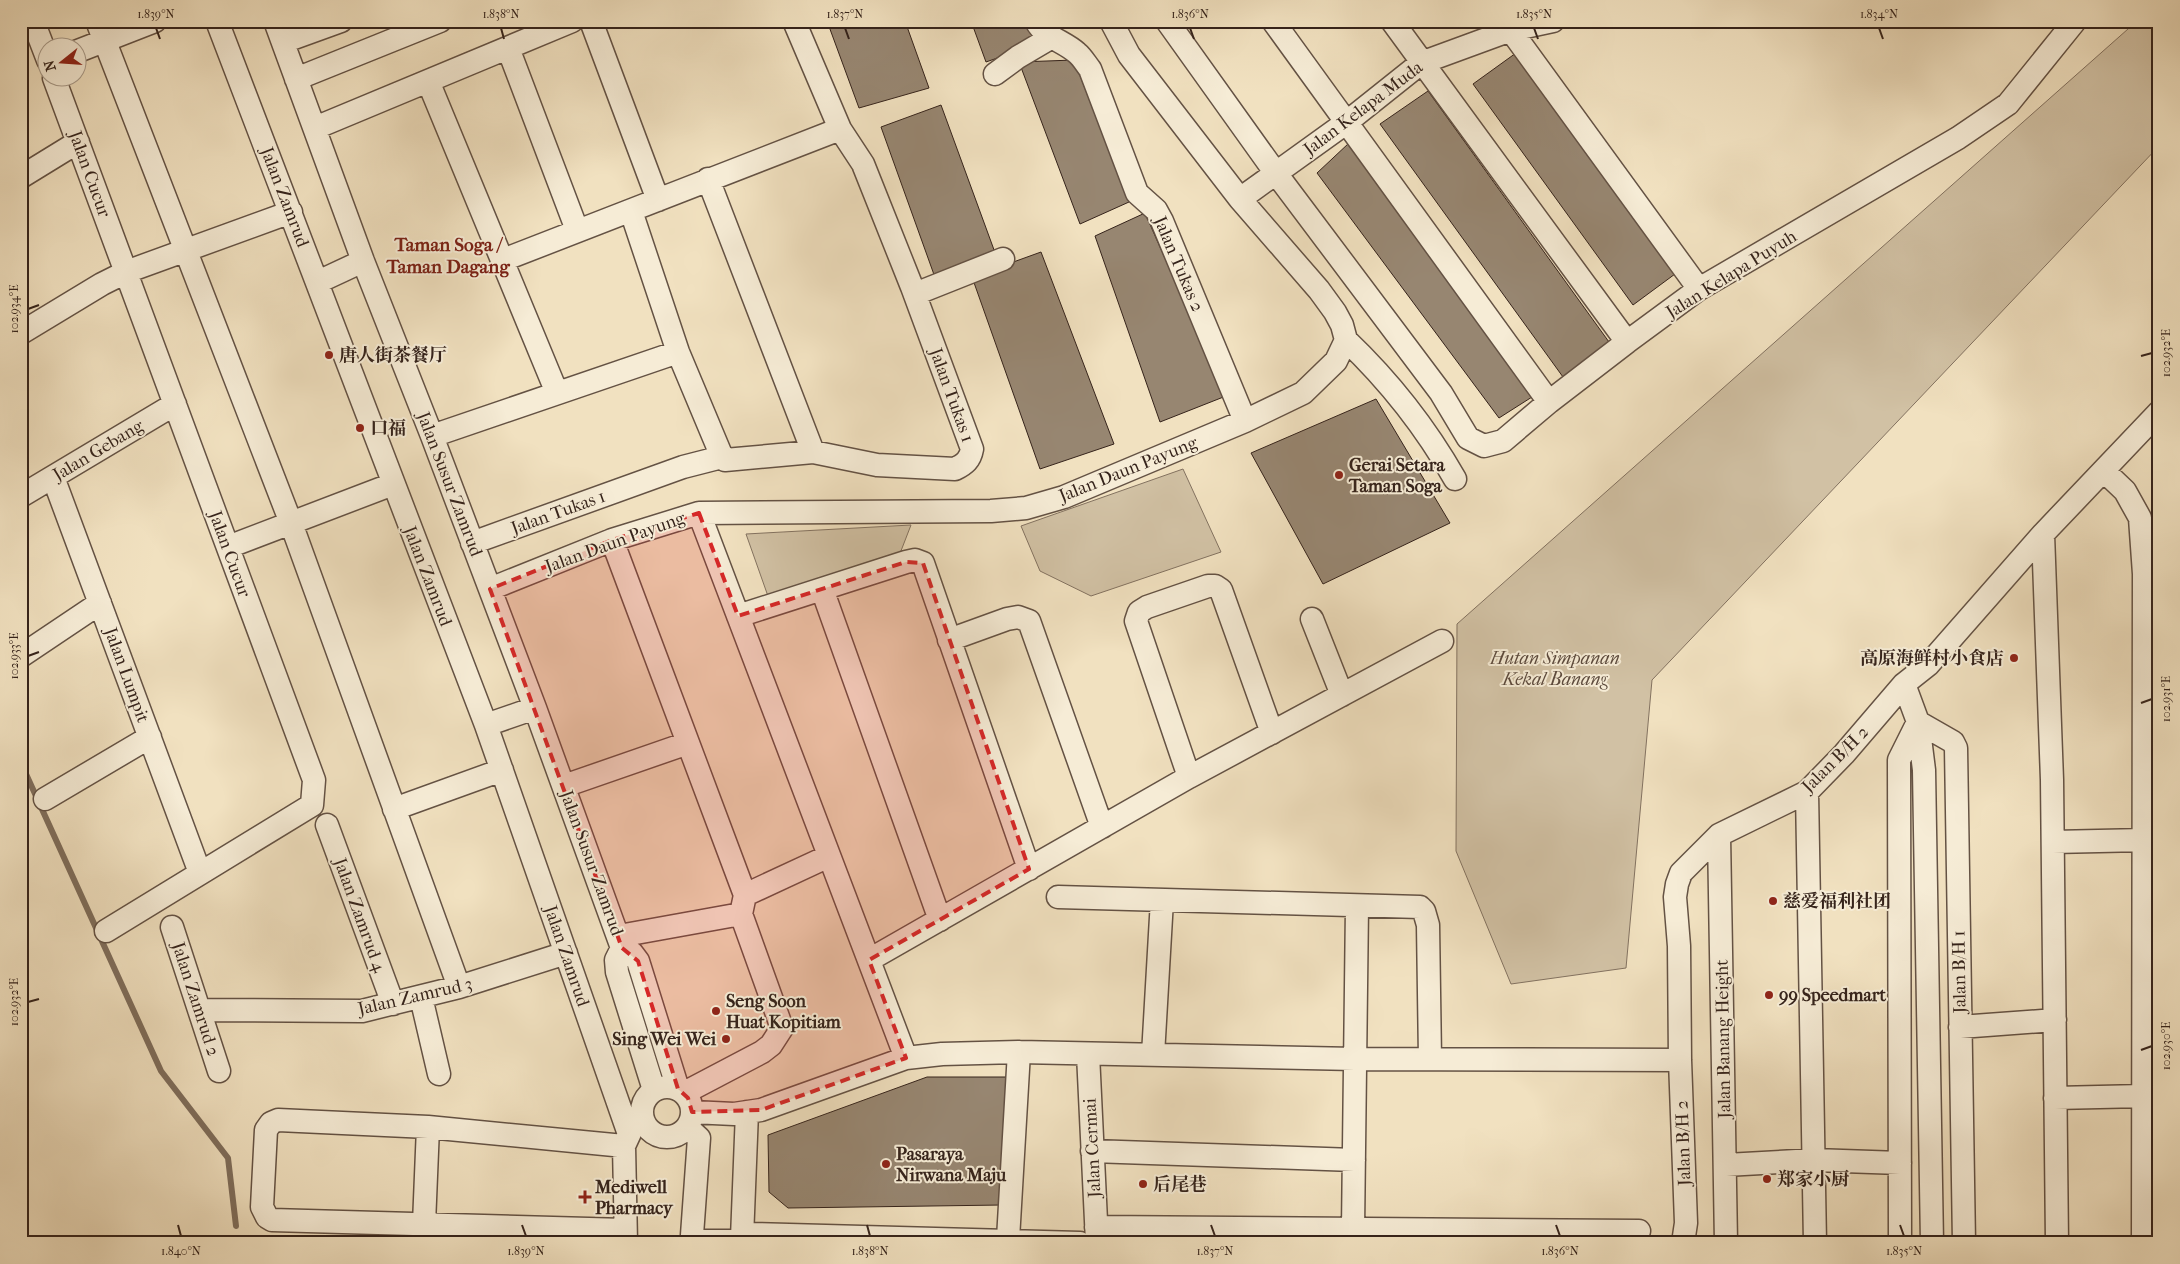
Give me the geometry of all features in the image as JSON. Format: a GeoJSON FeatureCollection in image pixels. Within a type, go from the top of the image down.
{"type":"FeatureCollection","features":[{"type":"Feature","properties":{"kind":"street"},"geometry":{"type":"LineString","coordinates":[[33,21],[40,38]]}},
{"type":"Feature","properties":{"kind":"street"},"geometry":{"type":"LineString","coordinates":[[88,42],[101,31],[156,21]]}},
{"type":"Feature","properties":{"kind":"street","name":"Jalan Zamrud"},"geometry":{"type":"LineString","coordinates":[[217,21],[486,724],[566,953],[633,1135],[626,1236]]}},
{"type":"Feature","properties":{"kind":"street"},"geometry":{"type":"LineString","coordinates":[[279,32],[341,21]]}},
{"type":"Feature","properties":{"kind":"street"},"geometry":{"type":"LineString","coordinates":[[296,79],[440,21]]}},
{"type":"Feature","properties":{"kind":"street"},"geometry":{"type":"LineString","coordinates":[[315,128],[572,21]]}},
{"type":"Feature","properties":{"kind":"street"},"geometry":{"type":"LineString","coordinates":[[591,21],[658,200]]}},
{"type":"Feature","properties":{"kind":"street","name":"Jalan Tukas 1"},"geometry":{"type":"LineString","coordinates":[[472,543],[683,467],[722,457],[725,460],[813,452],[877,465],[956,469],[965,464],[971,457],[972,449],[915,294],[863,164],[840,129],[794,21]]}},
{"type":"Feature","properties":{"kind":"street","name":"Jalan Tukas 2"},"geometry":{"type":"LineString","coordinates":[[1036,21],[1041,30],[1078,53],[1090,69],[1137,193],[1156,210],[1162,220],[1245,421]]}},
{"type":"Feature","properties":{"kind":"street"},"geometry":{"type":"LineString","coordinates":[[1112,21],[1129,55],[1240,199],[1324,297],[1342,325],[1346,340],[1370,364],[1396,395],[1433,443],[1455,479]]}},
{"type":"Feature","properties":{"kind":"street","name":"Jalan Kelapa Puyuh"},"geometry":{"type":"LineString","coordinates":[[1167,21],[1276,172],[1441,393],[1468,438],[1484,446],[1503,441],[1549,402],[1699,289],[1958,138],[2008,104],[2075,21]]}},
{"type":"Feature","properties":{"kind":"street"},"geometry":{"type":"LineString","coordinates":[[1274,21],[1549,402]]}},
{"type":"Feature","properties":{"kind":"street"},"geometry":{"type":"LineString","coordinates":[[1392,21],[1420,63],[1628,342]]}},
{"type":"Feature","properties":{"kind":"street","name":"Jalan Kelapa Muda"},"geometry":{"type":"LineString","coordinates":[[1240,199],[1347,122],[1420,63],[1507,26],[1554,21]]}},
{"type":"Feature","properties":{"kind":"street"},"geometry":{"type":"LineString","coordinates":[[1507,26],[1699,289]]}},
{"type":"Feature","properties":{"kind":"street"},"geometry":{"type":"LineString","coordinates":[[101,31],[291,523],[459,987]]}},
{"type":"Feature","properties":{"kind":"street","name":"Jalan Susur Zamrud"},"geometry":{"type":"LineString","coordinates":[[279,32],[363,261],[432,436],[535,708],[620,942]]}},
{"type":"Feature","properties":{"kind":"street"},"geometry":{"type":"LineString","coordinates":[[995,74],[1018,57],[1052,37]]}},
{"type":"Feature","properties":{"kind":"street"},"geometry":{"type":"LineString","coordinates":[[508,48],[577,230]]}},
{"type":"Feature","properties":{"kind":"street"},"geometry":{"type":"LineString","coordinates":[[428,81],[557,393]]}},
{"type":"Feature","properties":{"kind":"street","name":"Jalan Cucur"},"geometry":{"type":"LineString","coordinates":[[58,88],[314,780],[312,805],[106,931]]}},
{"type":"Feature","properties":{"kind":"street"},"geometry":{"type":"LineString","coordinates":[[503,260],[840,129]]}},
{"type":"Feature","properties":{"kind":"street"},"geometry":{"type":"LineString","coordinates":[[21,177],[78,142]]}},
{"type":"Feature","properties":{"kind":"street"},"geometry":{"type":"LineString","coordinates":[[708,179],[813,452]]}},
{"type":"Feature","properties":{"kind":"street"},"geometry":{"type":"LineString","coordinates":[[631,211],[678,352],[722,457]]}},
{"type":"Feature","properties":{"kind":"street"},"geometry":{"type":"LineString","coordinates":[[21,333],[102,284],[126,272],[291,212]]}},
{"type":"Feature","properties":{"kind":"street"},"geometry":{"type":"LineString","coordinates":[[915,294],[1003,259]]}},
{"type":"Feature","properties":{"kind":"street"},"geometry":{"type":"LineString","coordinates":[[318,282],[363,261]]}},
{"type":"Feature","properties":{"kind":"street","name":"Jalan Daun Payung"},"geometry":{"type":"LineString","coordinates":[[490,589],[612,540],[699,512],[981,511],[1026,508],[1064,497],[1245,421],[1302,393],[1336,361],[1346,340]]}},
{"type":"Feature","properties":{"kind":"street"},"geometry":{"type":"LineString","coordinates":[[432,436],[678,352]]}},
{"type":"Feature","properties":{"kind":"street","name":"Jalan Gebang"},"geometry":{"type":"LineString","coordinates":[[21,496],[175,404]]}},
{"type":"Feature","properties":{"kind":"street","name":"Jalan B/H 2"},"geometry":{"type":"LineString","coordinates":[[1683,1243],[1686,1223],[1680,1060],[1679,946],[1675,897],[1681,873],[1719,834],[1807,792],[1844,754],[1904,684],[1928,665],[2044,534],[2159,412]]}},
{"type":"Feature","properties":{"kind":"street"},"geometry":{"type":"LineString","coordinates":[[2104,471],[2126,491],[2140,518],[2144,574],[2143,1243]]}},
{"type":"Feature","properties":{"kind":"street","name":"Jalan Lumpit"},"geometry":{"type":"LineString","coordinates":[[53,477],[200,873]]}},
{"type":"Feature","properties":{"kind":"street"},"geometry":{"type":"LineString","coordinates":[[228,547],[393,484]]}},
{"type":"Feature","properties":{"kind":"street"},"geometry":{"type":"LineString","coordinates":[[699,512],[906,1058]]}},
{"type":"Feature","properties":{"kind":"street"},"geometry":{"type":"LineString","coordinates":[[2044,534],[2053,842],[2057,1243]]}},
{"type":"Feature","properties":{"kind":"street"},"geometry":{"type":"LineString","coordinates":[[612,540],[688,743],[743,904],[782,1028],[775,1041],[762,1052],[685,1105],[681,1132],[666,1137],[652,1131],[633,1135],[278,1120],[271,1123],[266,1130],[262,1207],[266,1217],[272,1220],[424,1224],[626,1236]]}},
{"type":"Feature","properties":{"kind":"street"},"geometry":{"type":"LineString","coordinates":[[738,616],[915,560],[923,563],[1029,869]]}},
{"type":"Feature","properties":{"kind":"street"},"geometry":{"type":"LineString","coordinates":[[1189,777],[1136,620],[1139,612],[1147,607],[1208,586],[1215,586],[1221,590],[1272,733]]}},
{"type":"Feature","properties":{"kind":"street"},"geometry":{"type":"LineString","coordinates":[[822,589],[940,920]]}},
{"type":"Feature","properties":{"kind":"street"},"geometry":{"type":"LineString","coordinates":[[21,656],[100,603]]}},
{"type":"Feature","properties":{"kind":"street"},"geometry":{"type":"LineString","coordinates":[[949,640],[1007,619],[1018,617],[1029,621],[1102,827]]}},
{"type":"Feature","properties":{"kind":"street"},"geometry":{"type":"LineString","coordinates":[[1312,618],[1342,695]]}},
{"type":"Feature","properties":{"kind":"street"},"geometry":{"type":"LineString","coordinates":[[869,960],[1189,777],[1442,641]]}},
{"type":"Feature","properties":{"kind":"street"},"geometry":{"type":"LineString","coordinates":[[1904,684],[1918,722],[1924,770],[1932,1243]]}},
{"type":"Feature","properties":{"kind":"street"},"geometry":{"type":"LineString","coordinates":[[486,724],[535,708]]}},
{"type":"Feature","properties":{"kind":"street"},"geometry":{"type":"LineString","coordinates":[[1900,1243],[1899,760],[1918,722]]}},
{"type":"Feature","properties":{"kind":"street","name":"Jalan B/H 1"},"geometry":{"type":"LineString","coordinates":[[1918,722],[1953,742],[1956,748],[1964,1243]]}},
{"type":"Feature","properties":{"kind":"street"},"geometry":{"type":"LineString","coordinates":[[45,799],[150,737]]}},
{"type":"Feature","properties":{"kind":"street"},"geometry":{"type":"LineString","coordinates":[[564,786],[688,743]]}},
{"type":"Feature","properties":{"kind":"street"},"geometry":{"type":"LineString","coordinates":[[394,809],[502,770]]}},
{"type":"Feature","properties":{"kind":"street"},"geometry":{"type":"LineString","coordinates":[[1807,792],[1815,1243]]}},
{"type":"Feature","properties":{"kind":"street","name":"Jalan Zamrud 4"},"geometry":{"type":"LineString","coordinates":[[327,825],[393,1004]]}},
{"type":"Feature","properties":{"kind":"street","name":"Jalan Banang Height"},"geometry":{"type":"LineString","coordinates":[[1719,834],[1726,1243]]}},
{"type":"Feature","properties":{"kind":"street"},"geometry":{"type":"LineString","coordinates":[[2053,842],[2144,840]]}},
{"type":"Feature","properties":{"kind":"street"},"geometry":{"type":"LineString","coordinates":[[620,942],[743,904],[830,856]]}},
{"type":"Feature","properties":{"kind":"street"},"geometry":{"type":"LineString","coordinates":[[1058,897],[1420,907],[1424,911],[1428,925],[1430,1059]]}},
{"type":"Feature","properties":{"kind":"street"},"geometry":{"type":"LineString","coordinates":[[1153,1055],[1162,900]]}},
{"type":"Feature","properties":{"kind":"street"},"geometry":{"type":"LineString","coordinates":[[1353,1229],[1357,906]]}},
{"type":"Feature","properties":{"kind":"street","name":"Jalan Zamrud 2"},"geometry":{"type":"LineString","coordinates":[[172,927],[219,1071]]}},
{"type":"Feature","properties":{"kind":"street"},"geometry":{"type":"LineString","coordinates":[[620,942],[616,960],[617,972],[654,1090]]}},
{"type":"Feature","properties":{"kind":"street"},"geometry":{"type":"LineString","coordinates":[[620,942],[638,960],[685,1105],[699,1138],[692,1235],[696,1242],[737,1241],[751,1234],[1008,1239],[1080,1243]]}},
{"type":"Feature","properties":{"kind":"street","name":"Jalan Zamrud 3"},"geometry":{"type":"LineString","coordinates":[[199,1010],[362,1011],[459,987],[566,953]]}},
{"type":"Feature","properties":{"kind":"street"},"geometry":{"type":"LineString","coordinates":[[421,997],[439,1074]]}},
{"type":"Feature","properties":{"kind":"street"},"geometry":{"type":"LineString","coordinates":[[1960,1027],[2055,1020]]}},
{"type":"Feature","properties":{"kind":"street"},"geometry":{"type":"LineString","coordinates":[[633,1135],[642,1116],[642,1106],[646,1097],[654,1090],[662,1087],[685,1105],[734,1114],[779,1105],[906,1058],[942,1054],[1019,1052],[1355,1059],[1680,1060]]}},
{"type":"Feature","properties":{"kind":"street"},"geometry":{"type":"LineString","coordinates":[[1008,1239],[1019,1052]]}},
{"type":"Feature","properties":{"kind":"street","name":"Jalan Cermai"},"geometry":{"type":"LineString","coordinates":[[1088,1054],[1097,1235]]}},
{"type":"Feature","properties":{"kind":"street"},"geometry":{"type":"LineString","coordinates":[[2055,1098],[2143,1096]]}},
{"type":"Feature","properties":{"kind":"street"},"geometry":{"type":"LineString","coordinates":[[742,1238],[747,1112]]}},
{"type":"Feature","properties":{"kind":"street"},"geometry":{"type":"LineString","coordinates":[[424,1224],[428,1127]]}},
{"type":"Feature","properties":{"kind":"street"},"geometry":{"type":"LineString","coordinates":[[1092,1151],[1354,1160]]}},
{"type":"Feature","properties":{"kind":"street"},"geometry":{"type":"LineString","coordinates":[[1726,1165],[1932,1155]]}},
{"type":"Feature","properties":{"kind":"street"},"geometry":{"type":"LineString","coordinates":[[1097,1235],[1353,1229],[1639,1231]]}},
{"type":"Feature","properties":{"kind":"highlighted area"},"geometry":{"type":"Polygon","coordinates":[[[699,513],[738,616],[906,562],[923,563],[1029,869],[869,960],[906,1058],[761,1110],[692,1112],[688,1098],[678,1089],[638,961],[622,948],[490,589],[612,540],[699,513]]]}},
{"type":"Feature","properties":{"kind":"green space","name":"Hutan Simpanan Kekal Banang"},"geometry":{"type":"Polygon","coordinates":[[[2137,21],[2159,21],[2159,146],[1652,680],[1626,968],[1511,984],[1456,851],[1457,624],[2137,21]]]}},
{"type":"Feature","properties":{"kind":"green space"},"geometry":{"type":"Polygon","coordinates":[[[1183,469],[1221,552],[1091,596],[1040,571],[1021,526],[1183,469]]]}},
{"type":"Feature","properties":{"kind":"green space"},"geometry":{"type":"Polygon","coordinates":[[[911,525],[899,556],[769,599],[746,534],[911,525]]]}},
{"type":"Feature","properties":{"kind":"building"},"geometry":{"type":"Polygon","coordinates":[[[827,21],[905,21],[929,88],[859,108],[827,21]]]}},
{"type":"Feature","properties":{"kind":"building"},"geometry":{"type":"Polygon","coordinates":[[[971,21],[1032,21],[1040,43],[986,62],[971,21]]]}},
{"type":"Feature","properties":{"kind":"building"},"geometry":{"type":"Polygon","coordinates":[[[1516,53],[1675,274],[1633,305],[1473,84],[1516,53]]]}},
{"type":"Feature","properties":{"kind":"building"},"geometry":{"type":"Polygon","coordinates":[[[1074,60],[1129,202],[1080,224],[1019,62],[1074,60]]]}},
{"type":"Feature","properties":{"kind":"building"},"geometry":{"type":"Polygon","coordinates":[[[1428,91],[1609,342],[1563,377],[1380,124],[1428,91]]]}},
{"type":"Feature","properties":{"kind":"building"},"geometry":{"type":"Polygon","coordinates":[[[941,105],[997,258],[937,283],[881,127],[941,105]]]}},
{"type":"Feature","properties":{"kind":"building"},"geometry":{"type":"Polygon","coordinates":[[[1349,143],[1532,397],[1499,418],[1317,173],[1349,143]]]}},
{"type":"Feature","properties":{"kind":"building"},"geometry":{"type":"Polygon","coordinates":[[[1145,213],[1226,396],[1160,422],[1095,236],[1145,213]]]}},
{"type":"Feature","properties":{"kind":"building"},"geometry":{"type":"Polygon","coordinates":[[[1041,252],[1114,444],[1040,469],[972,277],[1041,252]]]}},
{"type":"Feature","properties":{"kind":"building"},"geometry":{"type":"Polygon","coordinates":[[[1376,399],[1450,523],[1323,584],[1251,453],[1376,399]]]}},
{"type":"Feature","properties":{"kind":"building","name":"Pasaraya Nirwana Maju"},"geometry":{"type":"Polygon","coordinates":[[[927,1077],[1009,1077],[1002,1205],[788,1208],[769,1192],[768,1135],[927,1077]]]}},
{"type":"Feature","properties":{"kind":"waterway"},"geometry":{"type":"LineString","coordinates":[[21,763],[161,1071],[228,1158],[236,1226]]}},
{"type":"Feature","properties":{"kind":"place","name":"唐人街茶餐厅"},"geometry":{"type":"Point","coordinates":[329,355]}},
{"type":"Feature","properties":{"kind":"place","name":"口福"},"geometry":{"type":"Point","coordinates":[360,428]}},
{"type":"Feature","properties":{"kind":"place","name":"Gerai Setara Taman Soga"},"geometry":{"type":"Point","coordinates":[1339,475]}},
{"type":"Feature","properties":{"kind":"place","name":"高原海鲜村小食店"},"geometry":{"type":"Point","coordinates":[2014,658]}},
{"type":"Feature","properties":{"kind":"place","name":"慈爱福利社团"},"geometry":{"type":"Point","coordinates":[1773,901]}},
{"type":"Feature","properties":{"kind":"place","name":"99 Speedmart"},"geometry":{"type":"Point","coordinates":[1769,995]}},
{"type":"Feature","properties":{"kind":"place","name":"Seng Soon Huat Kopitiam"},"geometry":{"type":"Point","coordinates":[716,1011]}},
{"type":"Feature","properties":{"kind":"place","name":"Sing Wei Wei"},"geometry":{"type":"Point","coordinates":[726,1039]}},
{"type":"Feature","properties":{"kind":"place","name":"Pasaraya Nirwana Maju"},"geometry":{"type":"Point","coordinates":[886,1164]}},
{"type":"Feature","properties":{"kind":"place","name":"郑家小厨"},"geometry":{"type":"Point","coordinates":[1767,1179]}},
{"type":"Feature","properties":{"kind":"place","name":"后尾巷"},"geometry":{"type":"Point","coordinates":[1143,1184]}},
{"type":"Feature","properties":{"kind":"place","name":"Mediwell Pharmacy"},"geometry":{"type":"Point","coordinates":[585,1197]}},
{"type":"Feature","properties":{"kind":"district","name":"Taman Soga / Taman Dagang"},"geometry":{"type":"Point","coordinates":[448,255]}}]}
